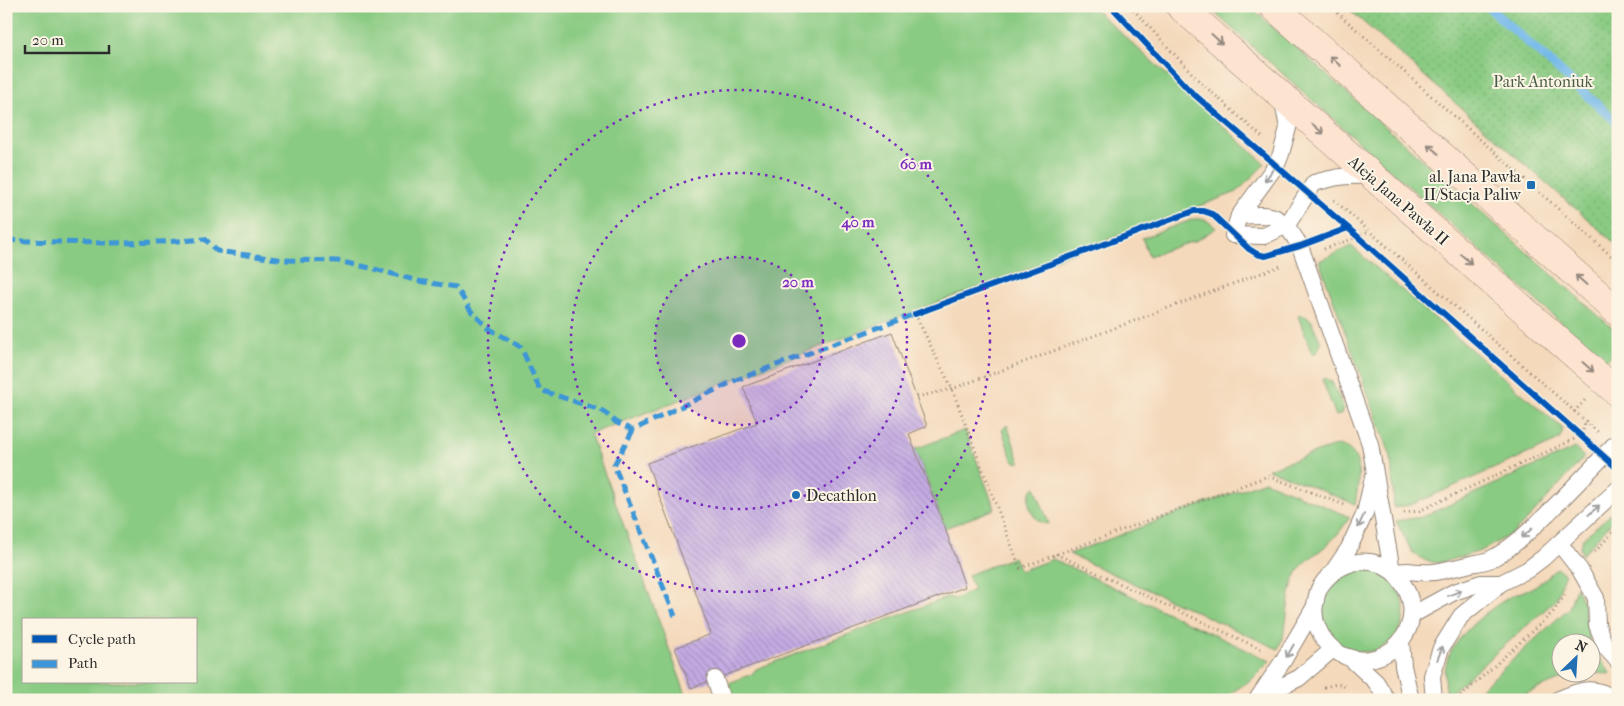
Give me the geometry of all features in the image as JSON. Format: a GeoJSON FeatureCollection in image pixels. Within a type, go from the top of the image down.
{"type":"FeatureCollection","features":[{"type":"Feature","properties":{"kind":"main road","name":"Aleja Jana Pawła II"},"geometry":{"type":"LineString","coordinates":[[1180,6],[1618,393]]}},
{"type":"Feature","properties":{"kind":"main road"},"geometry":{"type":"LineString","coordinates":[[1273,6],[1618,312]]}},
{"type":"Feature","properties":{"kind":"lane"},"geometry":{"type":"LineString","coordinates":[[1282,97],[1288,128],[1281,154],[1277,164],[1239,216],[1267,214],[1278,218],[1287,225],[1300,246],[1370,444],[1392,571]]}},
{"type":"Feature","properties":{"kind":"lane"},"geometry":{"type":"LineString","coordinates":[[1287,225],[1314,183],[1340,176],[1355,175],[1374,178]]}},
{"type":"Feature","properties":{"kind":"lane"},"geometry":{"type":"LineString","coordinates":[[1392,571],[1432,572],[1488,560],[1524,537],[1618,443]]}},
{"type":"Feature","properties":{"kind":"lane"},"geometry":{"type":"LineString","coordinates":[[1257,699],[1284,662],[1314,608],[1320,588],[1349,548],[1365,513],[1374,474]]}},
{"type":"Feature","properties":{"kind":"lane"},"geometry":{"type":"LineString","coordinates":[[1434,700],[1432,676],[1441,648],[1461,616],[1501,583],[1526,570],[1543,558],[1618,489]]}},
{"type":"Feature","properties":{"kind":"lane"},"geometry":{"type":"LineString","coordinates":[[1559,543],[1580,570],[1596,598],[1597,624],[1606,648],[1618,661]]}},
{"type":"Feature","properties":{"kind":"lane"},"geometry":{"type":"LineString","coordinates":[[1333,572],[1347,564],[1362,561],[1378,564],[1392,571],[1402,580],[1412,602],[1409,629],[1401,641],[1386,654],[1368,659],[1349,657]]}},
{"type":"Feature","properties":{"kind":"lane"},"geometry":{"type":"LineString","coordinates":[[1412,615],[1454,592],[1481,583],[1501,583]]}},
{"type":"Feature","properties":{"kind":"lane"},"geometry":{"type":"LineString","coordinates":[[1314,608],[1316,624],[1323,638],[1333,649],[1349,657],[1376,682],[1387,700]]}},
{"type":"Feature","properties":{"kind":"lane"},"geometry":{"type":"LineString","coordinates":[[1401,641],[1403,666],[1411,700]]}},
{"type":"Feature","properties":{"kind":"lane"},"geometry":{"type":"LineString","coordinates":[[1257,699],[1299,678],[1333,649]]}},
{"type":"Feature","properties":{"kind":"lane"},"geometry":{"type":"LineString","coordinates":[[715,679],[722,700]]}},
{"type":"Feature","properties":{"kind":"lane"},"geometry":{"type":"LineString","coordinates":[[1557,700],[1579,690],[1594,690],[1616,700]]}},
{"type":"Feature","properties":{"kind":"path"},"geometry":{"type":"LineString","coordinates":[[1130,6],[1199,81],[1281,154]]}},
{"type":"Feature","properties":{"kind":"path"},"geometry":{"type":"LineString","coordinates":[[1330,6],[1618,262]]}},
{"type":"Feature","properties":{"kind":"path"},"geometry":{"type":"LineString","coordinates":[[1314,183],[1586,421],[1581,436],[1419,511],[1382,516]]}},
{"type":"Feature","properties":{"kind":"path"},"geometry":{"type":"LineString","coordinates":[[917,397],[952,389],[1304,257],[1355,234],[1368,231]]}},
{"type":"Feature","properties":{"kind":"path"},"geometry":{"type":"LineString","coordinates":[[1355,234],[1365,243]]}},
{"type":"Feature","properties":{"kind":"path"},"geometry":{"type":"LineString","coordinates":[[924,311],[915,314],[952,389],[1020,568],[1268,476],[1365,513]]}},
{"type":"Feature","properties":{"kind":"path"},"geometry":{"type":"LineString","coordinates":[[1574,429],[1603,456]]}},
{"type":"Feature","properties":{"kind":"path"},"geometry":{"type":"LineString","coordinates":[[1458,700],[1554,612],[1580,570],[1618,526]]}},
{"type":"Feature","properties":{"kind":"path"},"geometry":{"type":"LineString","coordinates":[[1055,554],[1275,655],[1284,662]]}},
{"type":"Feature","properties":{"kind":"path"},"geometry":{"type":"LineString","coordinates":[[1299,678],[1311,690],[1337,684],[1350,688]]}},
{"type":"Feature","properties":{"kind":"green space"},"geometry":{"type":"Polygon","coordinates":[[[6,6],[1091,6],[1265,164],[1237,192],[590,434],[688,700],[6,700],[6,6]]]}},
{"type":"Feature","properties":{"kind":"green space"},"geometry":{"type":"Polygon","coordinates":[[[1207,6],[1249,6],[1618,333],[1618,348],[1605,362],[1207,6]]]}},
{"type":"Feature","properties":{"kind":"green space","name":"Park Antoniuk"},"geometry":{"type":"Polygon","coordinates":[[[1345,6],[1618,6],[1618,246],[1345,6]]]}},
{"type":"Feature","properties":{"kind":"green space"},"geometry":{"type":"Polygon","coordinates":[[[1194,219],[1206,221],[1216,228],[1197,240],[1149,256],[1142,238],[1194,219]]]}},
{"type":"Feature","properties":{"kind":"green space"},"geometry":{"type":"Polygon","coordinates":[[[1351,246],[1562,428],[1559,440],[1413,504],[1394,508],[1391,457],[1319,261],[1351,246]]]}},
{"type":"Feature","properties":{"kind":"green space"},"geometry":{"type":"Polygon","coordinates":[[[1303,315],[1311,320],[1321,343],[1317,352],[1312,354],[1298,316],[1303,315]]]}},
{"type":"Feature","properties":{"kind":"green space"},"geometry":{"type":"Polygon","coordinates":[[[1325,378],[1332,382],[1343,407],[1341,414],[1336,416],[1322,379],[1325,378]]]}},
{"type":"Feature","properties":{"kind":"green space"},"geometry":{"type":"Polygon","coordinates":[[[1007,425],[1020,463],[1012,459],[1002,430],[1007,425]]]}},
{"type":"Feature","properties":{"kind":"green space"},"geometry":{"type":"Polygon","coordinates":[[[965,430],[995,509],[945,528],[915,449],[965,430]]]}},
{"type":"Feature","properties":{"kind":"green space"},"geometry":{"type":"Polygon","coordinates":[[[1338,445],[1347,448],[1353,453],[1356,460],[1358,486],[1355,504],[1268,469],[1338,445]]]}},
{"type":"Feature","properties":{"kind":"green space"},"geometry":{"type":"Polygon","coordinates":[[[1575,448],[1584,457],[1531,516],[1513,533],[1481,551],[1439,563],[1426,561],[1412,552],[1396,521],[1422,517],[1575,448]]]}},
{"type":"Feature","properties":{"kind":"green space"},"geometry":{"type":"Polygon","coordinates":[[[1265,481],[1350,517],[1334,538],[1305,563],[1295,577],[1282,640],[1278,649],[1069,554],[1265,481]]]}},
{"type":"Feature","properties":{"kind":"green space"},"geometry":{"type":"Polygon","coordinates":[[[1035,487],[1049,524],[1037,519],[1030,509],[1029,497],[1035,487]]]}},
{"type":"Feature","properties":{"kind":"green space"},"geometry":{"type":"Polygon","coordinates":[[[1618,508],[1618,515],[1582,555],[1580,546],[1583,538],[1618,508]]]}},
{"type":"Feature","properties":{"kind":"green space"},"geometry":{"type":"Polygon","coordinates":[[[1014,557],[1020,571],[1053,559],[1270,661],[1251,680],[1220,700],[735,700],[729,683],[752,674],[756,669],[948,597],[954,599],[974,590],[968,575],[1014,557]]]}},
{"type":"Feature","properties":{"kind":"green space"},"geometry":{"type":"Polygon","coordinates":[[[1557,568],[1565,574],[1556,600],[1447,696],[1445,667],[1459,640],[1474,624],[1499,604],[1537,585],[1557,568]]]}},
{"type":"Feature","properties":{"kind":"green space"},"geometry":{"type":"Polygon","coordinates":[[[1355,570],[1371,570],[1386,577],[1397,588],[1404,603],[1401,627],[1392,640],[1371,652],[1355,652],[1340,645],[1329,634],[1322,619],[1322,603],[1329,588],[1340,577],[1355,570]]]}},
{"type":"Feature","properties":{"kind":"green space"},"geometry":{"type":"Polygon","coordinates":[[[1576,587],[1583,603],[1588,634],[1552,634],[1552,683],[1510,700],[1469,700],[1569,608],[1576,587]]]}},
{"type":"Feature","properties":{"kind":"green space"},"geometry":{"type":"Polygon","coordinates":[[[1602,662],[1611,674],[1602,674],[1602,662]]]}},
{"type":"Feature","properties":{"kind":"building","name":"Decathlon"},"geometry":{"type":"Polygon","coordinates":[[[892,332],[927,426],[909,434],[965,587],[691,688],[675,648],[711,634],[647,463],[757,423],[743,387],[892,332]]]}},
{"type":"Feature","properties":{"kind":"waterway"},"geometry":{"type":"LineString","coordinates":[[1487,6],[1618,123]]}},
{"type":"Feature","properties":{"kind":"marked path"},"geometry":{"type":"LineString","coordinates":[[6,240],[106,243],[205,239],[217,251],[285,260],[337,261],[418,281],[456,287],[471,311],[488,328],[521,347],[540,390],[603,411],[617,423],[633,430],[736,380],[915,314]]}},
{"type":"Feature","properties":{"kind":"marked path"},"geometry":{"type":"LineString","coordinates":[[633,430],[614,465],[675,616]]}},
{"type":"Feature","properties":{"kind":"cycle path"},"geometry":{"type":"LineString","coordinates":[[1111,6],[1189,90],[1348,228],[1618,469]]}},
{"type":"Feature","properties":{"kind":"cycle path"},"geometry":{"type":"LineString","coordinates":[[915,314],[1194,211],[1212,214],[1249,249],[1265,256],[1300,246],[1348,228]]}},
{"type":"Feature","properties":{"kind":"place","name":"al. Jana Pawła II/Stacja Paliw"},"geometry":{"type":"Point","coordinates":[1531,185]}},
{"type":"Feature","properties":{"kind":"place","name":"Decathlon"},"geometry":{"type":"Point","coordinates":[796,495]}}]}
